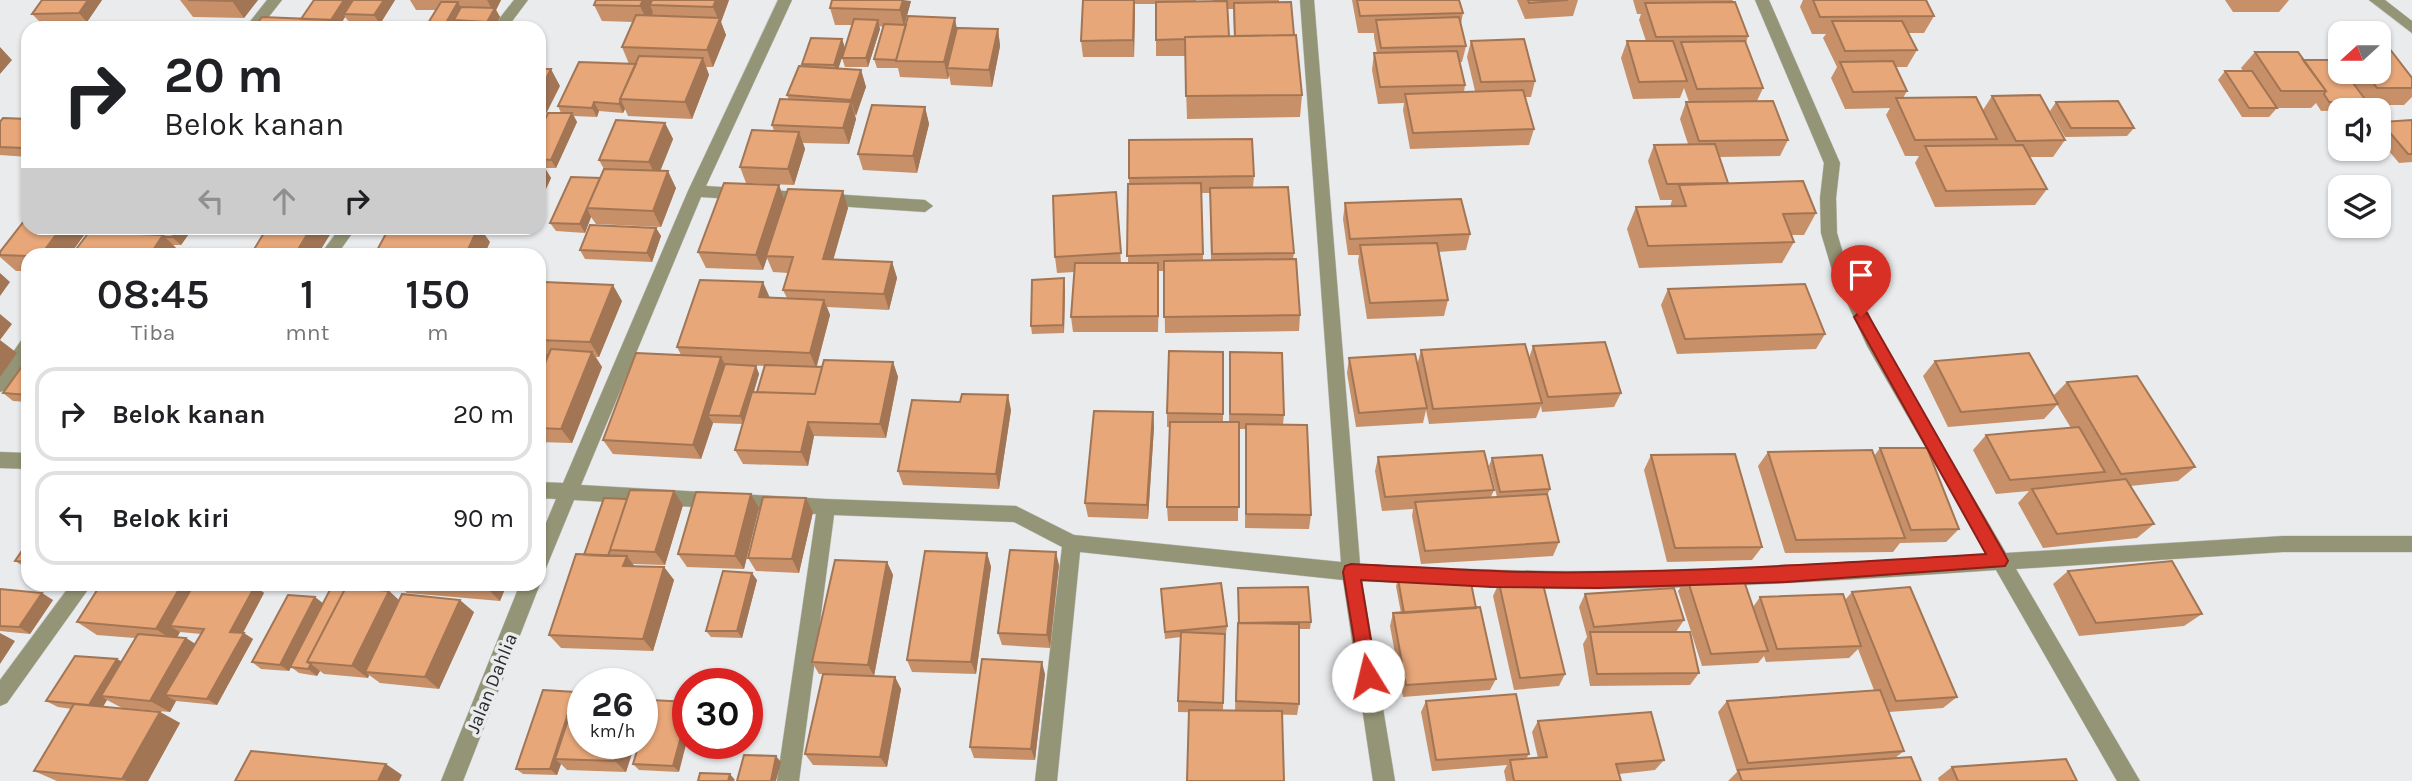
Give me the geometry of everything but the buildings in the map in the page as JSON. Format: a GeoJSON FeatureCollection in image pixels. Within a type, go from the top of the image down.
{"type":"FeatureCollection","features":[{"type":"Feature","properties":{"kind":"street"},"geometry":{"type":"LineString","coordinates":[[258,21],[275,0]]}},
{"type":"Feature","properties":{"kind":"street"},"geometry":{"type":"LineString","coordinates":[[504,21],[521,0]]}},
{"type":"Feature","properties":{"kind":"street"},"geometry":{"type":"LineString","coordinates":[[546,544],[696,191],[785,0]]}},
{"type":"Feature","properties":{"kind":"street"},"geometry":{"type":"LineString","coordinates":[[1307,0],[1351,572],[1384,781]]}},
{"type":"Feature","properties":{"kind":"street"},"geometry":{"type":"LineString","coordinates":[[1762,0],[1832,163],[1828,198],[1829,233],[1840,270],[1872,341],[2129,781]]}},
{"type":"Feature","properties":{"kind":"street"},"geometry":{"type":"LineString","coordinates":[[2376,0],[2412,28]]}},
{"type":"Feature","properties":{"kind":"street"},"geometry":{"type":"LineString","coordinates":[[696,191],[925,206]]}},
{"type":"Feature","properties":{"kind":"street"},"geometry":{"type":"LineString","coordinates":[[0,385],[21,354]]}},
{"type":"Feature","properties":{"kind":"street"},"geometry":{"type":"LineString","coordinates":[[0,460],[21,461]]}},
{"type":"Feature","properties":{"kind":"street"},"geometry":{"type":"LineString","coordinates":[[546,490],[825,507],[1016,514],[1072,543],[1351,572],[1492,579],[1598,580],[1786,575],[2283,544],[2412,544]]}},
{"type":"Feature","properties":{"kind":"street"},"geometry":{"type":"LineString","coordinates":[[788,781],[825,507]]}},
{"type":"Feature","properties":{"kind":"street"},"geometry":{"type":"LineString","coordinates":[[1046,781],[1072,543]]}},
{"type":"Feature","properties":{"kind":"street"},"geometry":{"type":"LineString","coordinates":[[0,696],[78,591]]}},
{"type":"Feature","properties":{"kind":"street","name":"Jalan Dahlia"},"geometry":{"type":"LineString","coordinates":[[452,781],[527,591]]}},
{"type":"Feature","properties":{"kind":"route"},"geometry":{"type":"LineString","coordinates":[[1368,676],[1351,572],[1492,579],[1598,580],[1786,575],[1999,561],[1872,341],[1861,317]]}}]}
